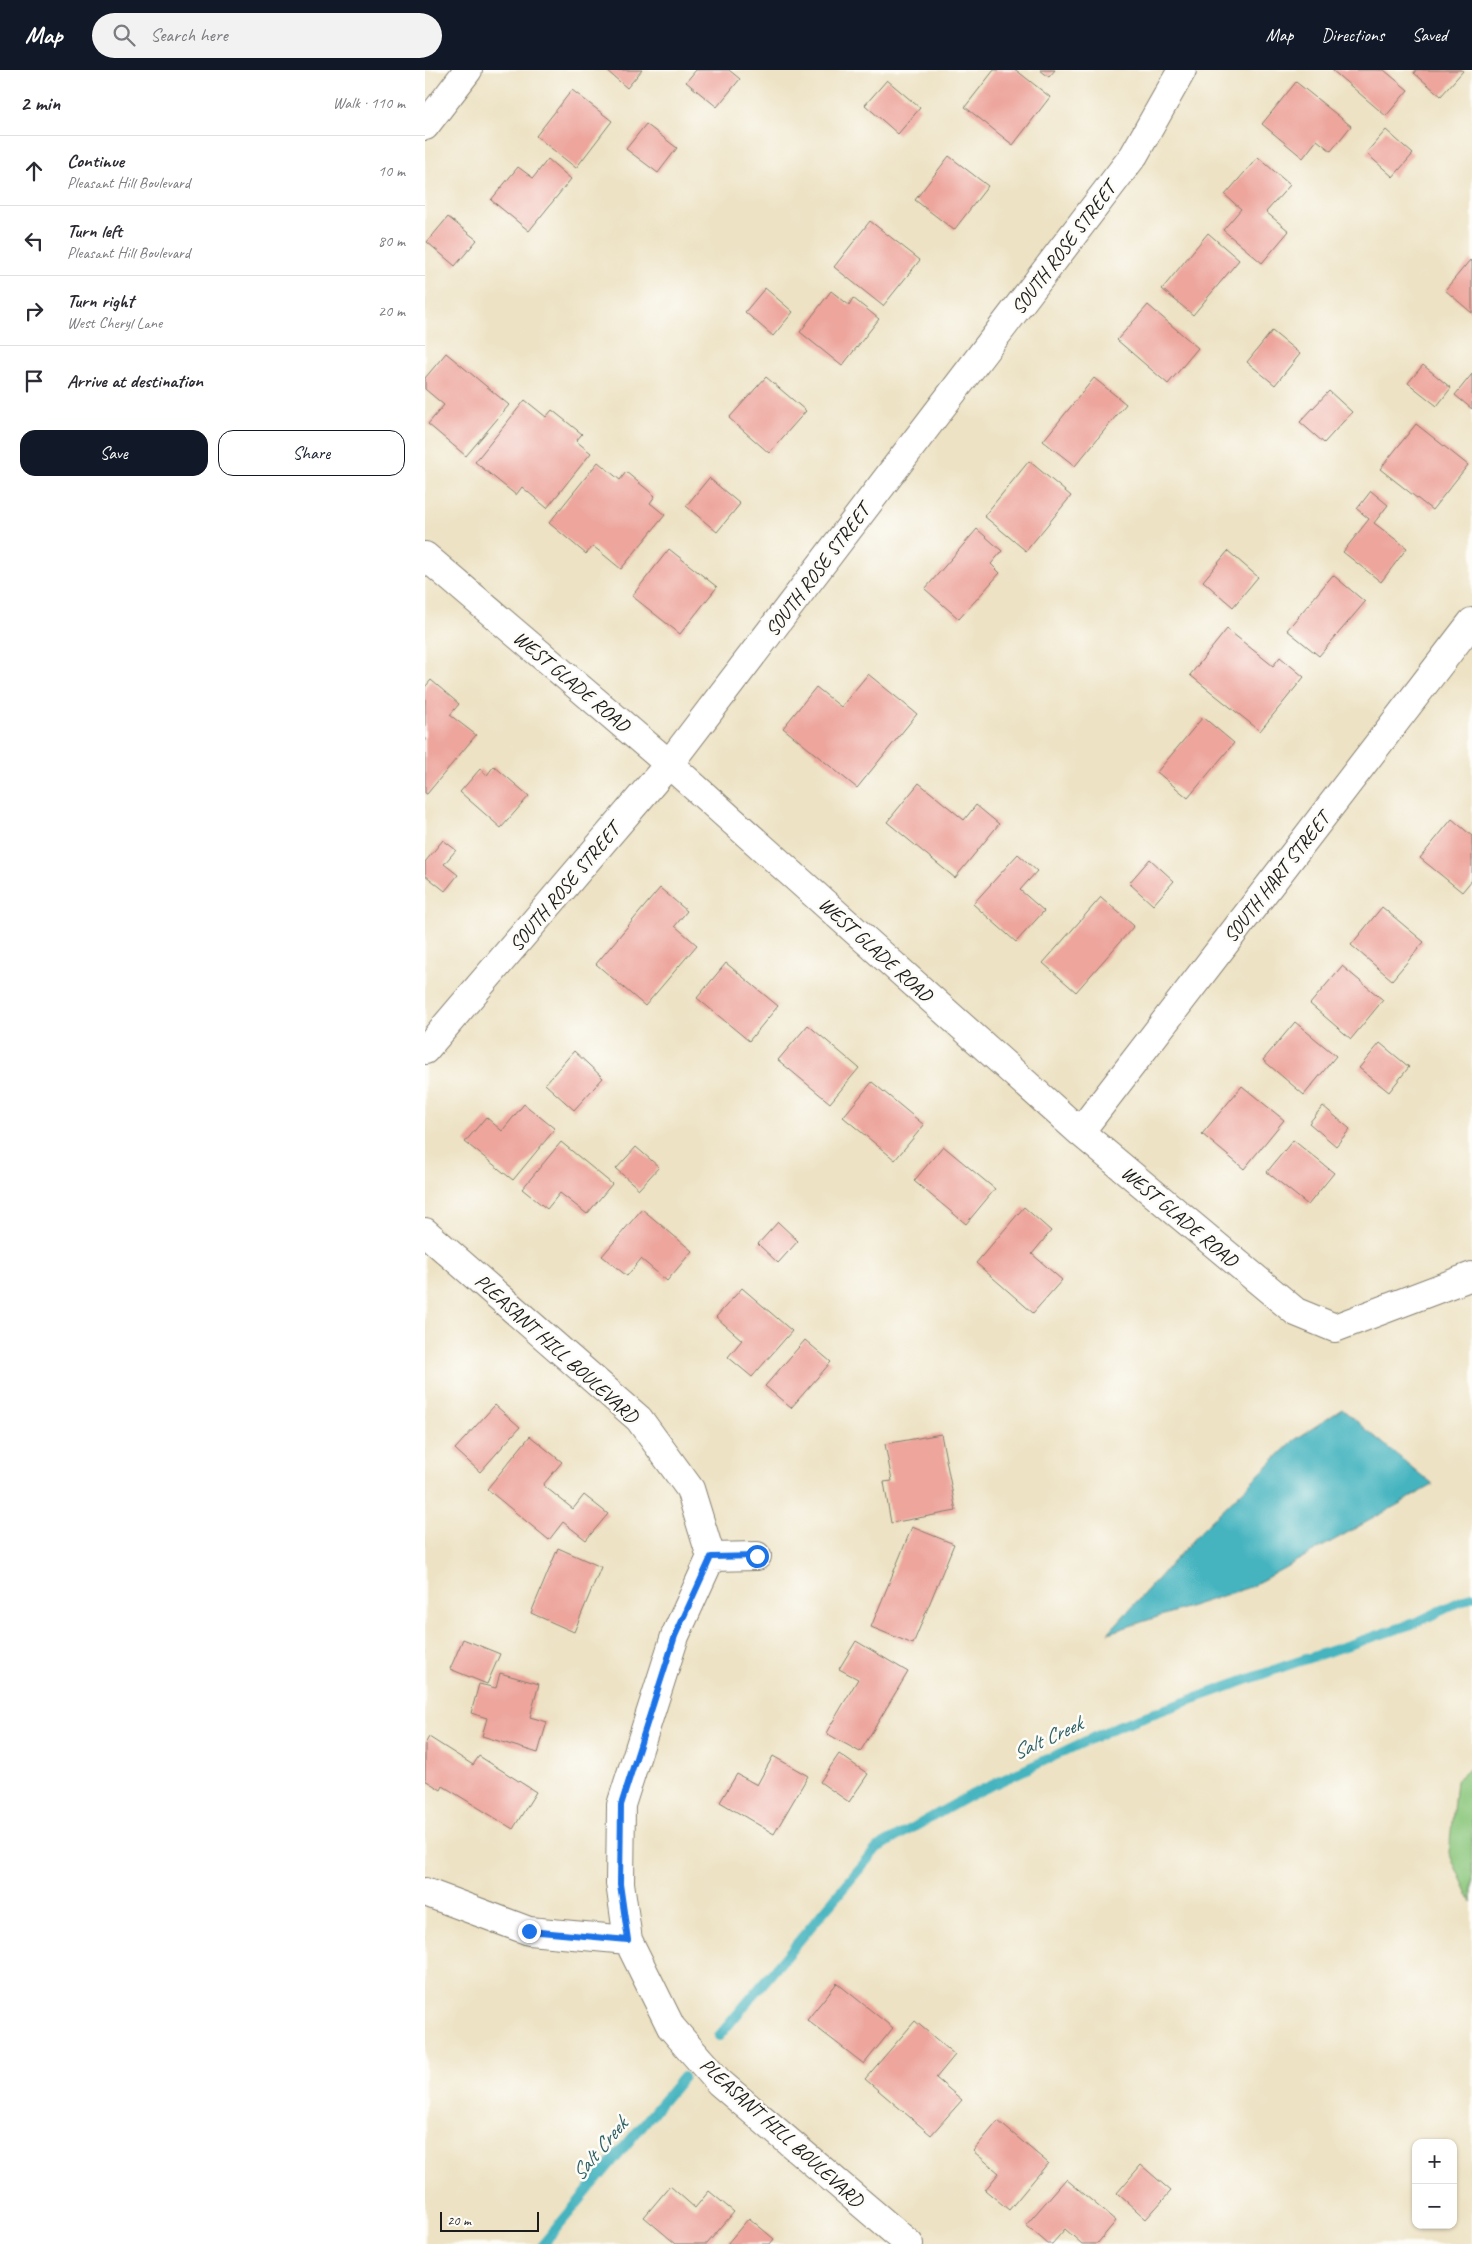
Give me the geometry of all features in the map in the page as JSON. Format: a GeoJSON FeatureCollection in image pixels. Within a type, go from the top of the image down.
{"type":"FeatureCollection","features":[{"type":"Feature","properties":{"kind":"street"},"geometry":{"type":"LineString","coordinates":[[425,126],[468,70]]}},
{"type":"Feature","properties":{"kind":"street","name":"SOUTH ROSE STREET"},"geometry":{"type":"LineString","coordinates":[[425,1050],[669,764],[1134,155],[1182,70]]}},
{"type":"Feature","properties":{"kind":"street","name":"WEST GLADE ROAD"},"geometry":{"type":"LineString","coordinates":[[425,556],[669,764],[1080,1132],[1296,1312],[1335,1328],[1472,1276]]}},
{"type":"Feature","properties":{"kind":"street","name":"SOUTH HART STREET"},"geometry":{"type":"LineString","coordinates":[[1080,1132],[1472,622]]}},
{"type":"Feature","properties":{"kind":"street","name":"PLEASANT HILL BOULEVARD"},"geometry":{"type":"LineString","coordinates":[[425,1232],[639,1419],[690,1489],[711,1557],[675,1636],[621,1805],[620,1884],[628,1940],[671,2027],[719,2082],[909,2244]]}},
{"type":"Feature","properties":{"kind":"street"},"geometry":{"type":"LineString","coordinates":[[711,1557],[757,1556]]}},
{"type":"Feature","properties":{"kind":"street"},"geometry":{"type":"LineString","coordinates":[[425,1892],[529,1931],[628,1940]]}},
{"type":"Feature","properties":{"kind":"green space"},"geometry":{"type":"Polygon","coordinates":[[[1472,1766],[1472,1903],[1449,1853],[1456,1780],[1472,1766]]]}},
{"type":"Feature","properties":{"kind":"water"},"geometry":{"type":"Polygon","coordinates":[[[1342,1409],[1433,1485],[1250,1587],[1108,1633],[1199,1533],[1293,1441],[1342,1409]]]}},
{"type":"Feature","properties":{"kind":"building"},"geometry":{"type":"Polygon","coordinates":[[[606,70],[642,70],[627,88],[606,70]]]}},
{"type":"Feature","properties":{"kind":"building"},"geometry":{"type":"Polygon","coordinates":[[[696,70],[729,70],[740,79],[717,107],[686,82],[696,70]]]}},
{"type":"Feature","properties":{"kind":"building"},"geometry":{"type":"Polygon","coordinates":[[[994,70],[1016,70],[1050,97],[1013,145],[965,107],[994,70]]]}},
{"type":"Feature","properties":{"kind":"building"},"geometry":{"type":"Polygon","coordinates":[[[1040,70],[1055,70],[1049,77],[1040,70]]]}},
{"type":"Feature","properties":{"kind":"building"},"geometry":{"type":"Polygon","coordinates":[[[1332,70],[1384,70],[1408,90],[1386,116],[1332,70]]]}},
{"type":"Feature","properties":{"kind":"building"},"geometry":{"type":"Polygon","coordinates":[[[1416,70],[1463,71],[1441,96],[1414,73],[1416,70]]]}},
{"type":"Feature","properties":{"kind":"building"},"geometry":{"type":"Polygon","coordinates":[[[887,80],[920,108],[898,134],[865,105],[887,80]]]}},
{"type":"Feature","properties":{"kind":"building"},"geometry":{"type":"Polygon","coordinates":[[[1296,82],[1351,126],[1331,151],[1317,140],[1303,158],[1262,124],[1296,82]]]}},
{"type":"Feature","properties":{"kind":"building"},"geometry":{"type":"Polygon","coordinates":[[[572,90],[612,121],[576,168],[536,136],[572,90]]]}},
{"type":"Feature","properties":{"kind":"building"},"geometry":{"type":"Polygon","coordinates":[[[646,124],[677,148],[658,173],[626,149],[646,124]]]}},
{"type":"Feature","properties":{"kind":"building"},"geometry":{"type":"Polygon","coordinates":[[[1386,130],[1413,154],[1393,177],[1366,153],[1386,130]]]}},
{"type":"Feature","properties":{"kind":"building"},"geometry":{"type":"Polygon","coordinates":[[[949,156],[988,186],[954,230],[915,200],[949,156]]]}},
{"type":"Feature","properties":{"kind":"building"},"geometry":{"type":"Polygon","coordinates":[[[1258,157],[1290,185],[1266,212],[1289,231],[1262,263],[1223,230],[1241,209],[1225,195],[1258,157]]]}},
{"type":"Feature","properties":{"kind":"building"},"geometry":{"type":"Polygon","coordinates":[[[548,159],[571,179],[529,231],[491,200],[518,167],[533,178],[548,159]]]}},
{"type":"Feature","properties":{"kind":"building"},"geometry":{"type":"Polygon","coordinates":[[[448,217],[477,240],[455,266],[427,242],[448,217]]]}},
{"type":"Feature","properties":{"kind":"building"},"geometry":{"type":"Polygon","coordinates":[[[870,221],[920,260],[883,306],[834,267],[870,221]]]}},
{"type":"Feature","properties":{"kind":"building"},"geometry":{"type":"Polygon","coordinates":[[[1208,233],[1239,260],[1193,315],[1162,289],[1208,233]]]}},
{"type":"Feature","properties":{"kind":"building"},"geometry":{"type":"Polygon","coordinates":[[[1470,260],[1472,262],[1472,313],[1445,290],[1470,260]]]}},
{"type":"Feature","properties":{"kind":"building"},"geometry":{"type":"Polygon","coordinates":[[[765,288],[793,312],[773,336],[745,312],[765,288]]]}},
{"type":"Feature","properties":{"kind":"building"},"geometry":{"type":"Polygon","coordinates":[[[831,291],[849,305],[853,298],[879,319],[842,366],[800,332],[831,291]]]}},
{"type":"Feature","properties":{"kind":"building"},"geometry":{"type":"Polygon","coordinates":[[[1148,305],[1198,348],[1168,384],[1117,340],[1148,305]]]}},
{"type":"Feature","properties":{"kind":"building"},"geometry":{"type":"Polygon","coordinates":[[[1272,331],[1300,354],[1275,385],[1247,362],[1272,331]]]}},
{"type":"Feature","properties":{"kind":"building"},"geometry":{"type":"Polygon","coordinates":[[[446,353],[509,405],[466,456],[428,424],[444,405],[425,389],[425,378],[446,353]]]}},
{"type":"Feature","properties":{"kind":"building"},"geometry":{"type":"Polygon","coordinates":[[[1423,365],[1451,388],[1437,406],[1408,383],[1423,365]]]}},
{"type":"Feature","properties":{"kind":"building"},"geometry":{"type":"Polygon","coordinates":[[[1472,374],[1472,409],[1455,395],[1472,374]]]}},
{"type":"Feature","properties":{"kind":"building"},"geometry":{"type":"Polygon","coordinates":[[[766,377],[806,411],[769,453],[729,418],[766,377]]]}},
{"type":"Feature","properties":{"kind":"building"},"geometry":{"type":"Polygon","coordinates":[[[1094,378],[1126,404],[1075,466],[1043,441],[1094,378]]]}},
{"type":"Feature","properties":{"kind":"building"},"geometry":{"type":"Polygon","coordinates":[[[1329,391],[1352,412],[1324,443],[1300,422],[1329,391]]]}},
{"type":"Feature","properties":{"kind":"building"},"geometry":{"type":"Polygon","coordinates":[[[525,400],[546,417],[552,410],[582,434],[576,441],[591,453],[547,508],[522,487],[516,495],[475,462],[525,400]]]}},
{"type":"Feature","properties":{"kind":"building"},"geometry":{"type":"Polygon","coordinates":[[[1416,424],[1468,465],[1432,510],[1380,469],[1416,424]]]}},
{"type":"Feature","properties":{"kind":"building"},"geometry":{"type":"Polygon","coordinates":[[[1029,461],[1071,496],[1026,551],[984,516],[1029,461]]]}},
{"type":"Feature","properties":{"kind":"building"},"geometry":{"type":"Polygon","coordinates":[[[598,462],[620,480],[626,472],[655,496],[650,503],[665,515],[621,569],[593,546],[586,554],[549,523],[598,462]]]}},
{"type":"Feature","properties":{"kind":"building"},"geometry":{"type":"Polygon","coordinates":[[[709,478],[740,504],[717,532],[686,506],[709,478]]]}},
{"type":"Feature","properties":{"kind":"building"},"geometry":{"type":"Polygon","coordinates":[[[1371,491],[1388,505],[1374,523],[1407,548],[1381,582],[1343,552],[1369,519],[1357,509],[1371,491]]]}},
{"type":"Feature","properties":{"kind":"building"},"geometry":{"type":"Polygon","coordinates":[[[977,529],[1002,551],[991,564],[1000,573],[959,619],[925,589],[977,529]]]}},
{"type":"Feature","properties":{"kind":"building"},"geometry":{"type":"Polygon","coordinates":[[[669,549],[717,587],[680,634],[632,596],[669,549]]]}},
{"type":"Feature","properties":{"kind":"building"},"geometry":{"type":"Polygon","coordinates":[[[1228,551],[1258,577],[1233,607],[1203,581],[1228,551]]]}},
{"type":"Feature","properties":{"kind":"building"},"geometry":{"type":"Polygon","coordinates":[[[1333,575],[1365,602],[1319,656],[1287,630],[1333,575]]]}},
{"type":"Feature","properties":{"kind":"building"},"geometry":{"type":"Polygon","coordinates":[[[1227,629],[1273,666],[1280,657],[1304,677],[1260,731],[1190,675],[1227,629]]]}},
{"type":"Feature","properties":{"kind":"building"},"geometry":{"type":"Polygon","coordinates":[[[868,674],[917,714],[857,788],[783,728],[816,687],[841,707],[868,674]]]}},
{"type":"Feature","properties":{"kind":"building"},"geometry":{"type":"Polygon","coordinates":[[[431,680],[459,704],[450,715],[476,735],[427,794],[425,793],[425,687],[431,680]]]}},
{"type":"Feature","properties":{"kind":"building"},"geometry":{"type":"Polygon","coordinates":[[[1203,717],[1234,743],[1188,798],[1157,772],[1203,717]]]}},
{"type":"Feature","properties":{"kind":"building"},"geometry":{"type":"Polygon","coordinates":[[[494,766],[529,796],[501,828],[460,792],[480,769],[487,775],[494,766]]]}},
{"type":"Feature","properties":{"kind":"building"},"geometry":{"type":"Polygon","coordinates":[[[919,783],[964,820],[976,805],[999,824],[955,878],[887,822],[919,783]]]}},
{"type":"Feature","properties":{"kind":"building"},"geometry":{"type":"Polygon","coordinates":[[[1452,819],[1472,836],[1472,880],[1462,892],[1420,858],[1452,819]]]}},
{"type":"Feature","properties":{"kind":"building"},"geometry":{"type":"Polygon","coordinates":[[[443,840],[456,850],[444,864],[458,875],[445,891],[425,875],[425,862],[443,840]]]}},
{"type":"Feature","properties":{"kind":"building"},"geometry":{"type":"Polygon","coordinates":[[[1018,854],[1037,871],[1020,890],[1044,911],[1016,942],[973,904],[1018,854]]]}},
{"type":"Feature","properties":{"kind":"building"},"geometry":{"type":"Polygon","coordinates":[[[1150,859],[1174,881],[1153,905],[1129,883],[1150,859]]]}},
{"type":"Feature","properties":{"kind":"building"},"geometry":{"type":"Polygon","coordinates":[[[660,888],[687,911],[675,926],[697,945],[645,1006],[596,964],[660,888]]]}},
{"type":"Feature","properties":{"kind":"building"},"geometry":{"type":"Polygon","coordinates":[[[1101,897],[1134,926],[1076,992],[1043,963],[1101,897]]]}},
{"type":"Feature","properties":{"kind":"building"},"geometry":{"type":"Polygon","coordinates":[[[1382,907],[1424,942],[1392,980],[1351,945],[1382,907]]]}},
{"type":"Feature","properties":{"kind":"building"},"geometry":{"type":"Polygon","coordinates":[[[726,963],[778,1006],[749,1041],[697,998],[726,963]]]}},
{"type":"Feature","properties":{"kind":"building"},"geometry":{"type":"Polygon","coordinates":[[[1342,966],[1383,1000],[1351,1039],[1310,1004],[1342,966]]]}},
{"type":"Feature","properties":{"kind":"building"},"geometry":{"type":"Polygon","coordinates":[[[1295,1022],[1336,1056],[1304,1095],[1263,1060],[1295,1022]]]}},
{"type":"Feature","properties":{"kind":"building"},"geometry":{"type":"Polygon","coordinates":[[[808,1025],[859,1068],[830,1103],[778,1060],[808,1025]]]}},
{"type":"Feature","properties":{"kind":"building"},"geometry":{"type":"Polygon","coordinates":[[[1380,1043],[1409,1067],[1389,1092],[1359,1068],[1380,1043]]]}},
{"type":"Feature","properties":{"kind":"building"},"geometry":{"type":"Polygon","coordinates":[[[574,1051],[603,1078],[574,1110],[545,1084],[574,1051]]]}},
{"type":"Feature","properties":{"kind":"building"},"geometry":{"type":"Polygon","coordinates":[[[872,1082],[924,1125],[895,1160],[843,1117],[872,1082]]]}},
{"type":"Feature","properties":{"kind":"building"},"geometry":{"type":"Polygon","coordinates":[[[1242,1086],[1284,1120],[1244,1169],[1202,1134],[1242,1086]]]}},
{"type":"Feature","properties":{"kind":"building"},"geometry":{"type":"Polygon","coordinates":[[[524,1104],[555,1129],[513,1180],[465,1142],[486,1117],[502,1131],[524,1104]]]}},
{"type":"Feature","properties":{"kind":"building"},"geometry":{"type":"Polygon","coordinates":[[[1323,1106],[1350,1129],[1336,1146],[1309,1123],[1323,1106]]]}},
{"type":"Feature","properties":{"kind":"building"},"geometry":{"type":"Polygon","coordinates":[[[1293,1140],[1334,1173],[1308,1205],[1267,1172],[1293,1140]]]}},
{"type":"Feature","properties":{"kind":"building"},"geometry":{"type":"Polygon","coordinates":[[[561,1142],[612,1184],[587,1214],[560,1193],[547,1209],[522,1189],[561,1142]]]}},
{"type":"Feature","properties":{"kind":"building"},"geometry":{"type":"Polygon","coordinates":[[[943,1146],[995,1189],[966,1224],[914,1181],[943,1146]]]}},
{"type":"Feature","properties":{"kind":"building"},"geometry":{"type":"Polygon","coordinates":[[[636,1147],[659,1167],[639,1189],[616,1169],[636,1147]]]}},
{"type":"Feature","properties":{"kind":"building"},"geometry":{"type":"Polygon","coordinates":[[[1024,1207],[1051,1231],[1032,1254],[1062,1280],[1033,1313],[976,1263],[1024,1207]]]}},
{"type":"Feature","properties":{"kind":"building"},"geometry":{"type":"Polygon","coordinates":[[[642,1209],[692,1251],[667,1281],[641,1259],[627,1276],[602,1256],[642,1209]]]}},
{"type":"Feature","properties":{"kind":"building"},"geometry":{"type":"Polygon","coordinates":[[[778,1222],[798,1241],[778,1263],[758,1244],[778,1222]]]}},
{"type":"Feature","properties":{"kind":"building"},"geometry":{"type":"Polygon","coordinates":[[[742,1288],[792,1331],[752,1377],[728,1357],[742,1340],[716,1317],[742,1288]]]}},
{"type":"Feature","properties":{"kind":"building"},"geometry":{"type":"Polygon","coordinates":[[[805,1340],[831,1362],[791,1408],[765,1386],[805,1340]]]}},
{"type":"Feature","properties":{"kind":"building"},"geometry":{"type":"Polygon","coordinates":[[[495,1405],[520,1427],[480,1472],[455,1449],[495,1405]]]}},
{"type":"Feature","properties":{"kind":"building"},"geometry":{"type":"Polygon","coordinates":[[[941,1434],[956,1511],[891,1523],[884,1482],[892,1481],[885,1444],[941,1434]]]}},
{"type":"Feature","properties":{"kind":"building"},"geometry":{"type":"Polygon","coordinates":[[[530,1436],[562,1462],[543,1485],[573,1509],[584,1495],[608,1514],[586,1540],[563,1522],[549,1540],[487,1489],[530,1436]]]}},
{"type":"Feature","properties":{"kind":"building"},"geometry":{"type":"Polygon","coordinates":[[[912,1527],[954,1544],[913,1644],[871,1627],[912,1527]]]}},
{"type":"Feature","properties":{"kind":"building"},"geometry":{"type":"Polygon","coordinates":[[[558,1548],[601,1567],[574,1632],[531,1613],[558,1548]]]}},
{"type":"Feature","properties":{"kind":"building"},"geometry":{"type":"Polygon","coordinates":[[[463,1639],[500,1654],[487,1684],[450,1669],[463,1639]]]}},
{"type":"Feature","properties":{"kind":"building"},"geometry":{"type":"Polygon","coordinates":[[[856,1641],[908,1672],[860,1752],[826,1733],[858,1679],[839,1669],[856,1641]]]}},
{"type":"Feature","properties":{"kind":"building"},"geometry":{"type":"Polygon","coordinates":[[[500,1673],[539,1684],[530,1717],[547,1722],[538,1753],[482,1736],[487,1718],[471,1713],[479,1684],[496,1688],[500,1673]]]}},
{"type":"Feature","properties":{"kind":"building"},"geometry":{"type":"Polygon","coordinates":[[[429,1737],[473,1765],[479,1756],[536,1792],[513,1829],[443,1786],[441,1790],[425,1780],[425,1744],[429,1737]]]}},
{"type":"Feature","properties":{"kind":"building"},"geometry":{"type":"Polygon","coordinates":[[[839,1754],[868,1774],[849,1802],[820,1782],[839,1754]]]}},
{"type":"Feature","properties":{"kind":"building"},"geometry":{"type":"Polygon","coordinates":[[[773,1756],[808,1776],[774,1834],[720,1802],[737,1774],[757,1785],[773,1756]]]}},
{"type":"Feature","properties":{"kind":"building"},"geometry":{"type":"Polygon","coordinates":[[[837,1983],[893,2028],[864,2064],[807,2020],[837,1983]]]}},
{"type":"Feature","properties":{"kind":"building"},"geometry":{"type":"Polygon","coordinates":[[[915,2021],[955,2055],[936,2078],[962,2100],[931,2135],[865,2079],[915,2021]]]}},
{"type":"Feature","properties":{"kind":"building"},"geometry":{"type":"Polygon","coordinates":[[[998,2121],[1048,2163],[1009,2210],[985,2190],[999,2173],[973,2151],[998,2121]]]}},
{"type":"Feature","properties":{"kind":"building"},"geometry":{"type":"Polygon","coordinates":[[[1141,2165],[1171,2191],[1146,2219],[1117,2193],[1141,2165]]]}},
{"type":"Feature","properties":{"kind":"building"},"geometry":{"type":"Polygon","coordinates":[[[1066,2179],[1116,2221],[1097,2244],[1082,2244],[1065,2229],[1052,2244],[1048,2244],[1026,2225],[1066,2179]]]}},
{"type":"Feature","properties":{"kind":"building"},"geometry":{"type":"Polygon","coordinates":[[[670,2186],[695,2208],[709,2191],[734,2212],[707,2244],[676,2244],[644,2217],[670,2186]]]}},
{"type":"Feature","properties":{"kind":"building"},"geometry":{"type":"Polygon","coordinates":[[[749,2218],[774,2239],[770,2244],[727,2244],[749,2218]]]}},
{"type":"Feature","properties":{"kind":"waterway","name":"Salt Creek"},"geometry":{"type":"LineString","coordinates":[[719,2036],[877,1848],[971,1795],[1118,1726],[1288,1665],[1415,1623],[1472,1596]]}},
{"type":"Feature","properties":{"kind":"waterway","name":"Salt Creek"},"geometry":{"type":"LineString","coordinates":[[543,2244],[683,2077]]}},
{"type":"Feature","properties":{"kind":"route"},"geometry":{"type":"LineString","coordinates":[[529,1931],[628,1940],[620,1884],[621,1805],[675,1636],[711,1557],[757,1556]]}}]}
